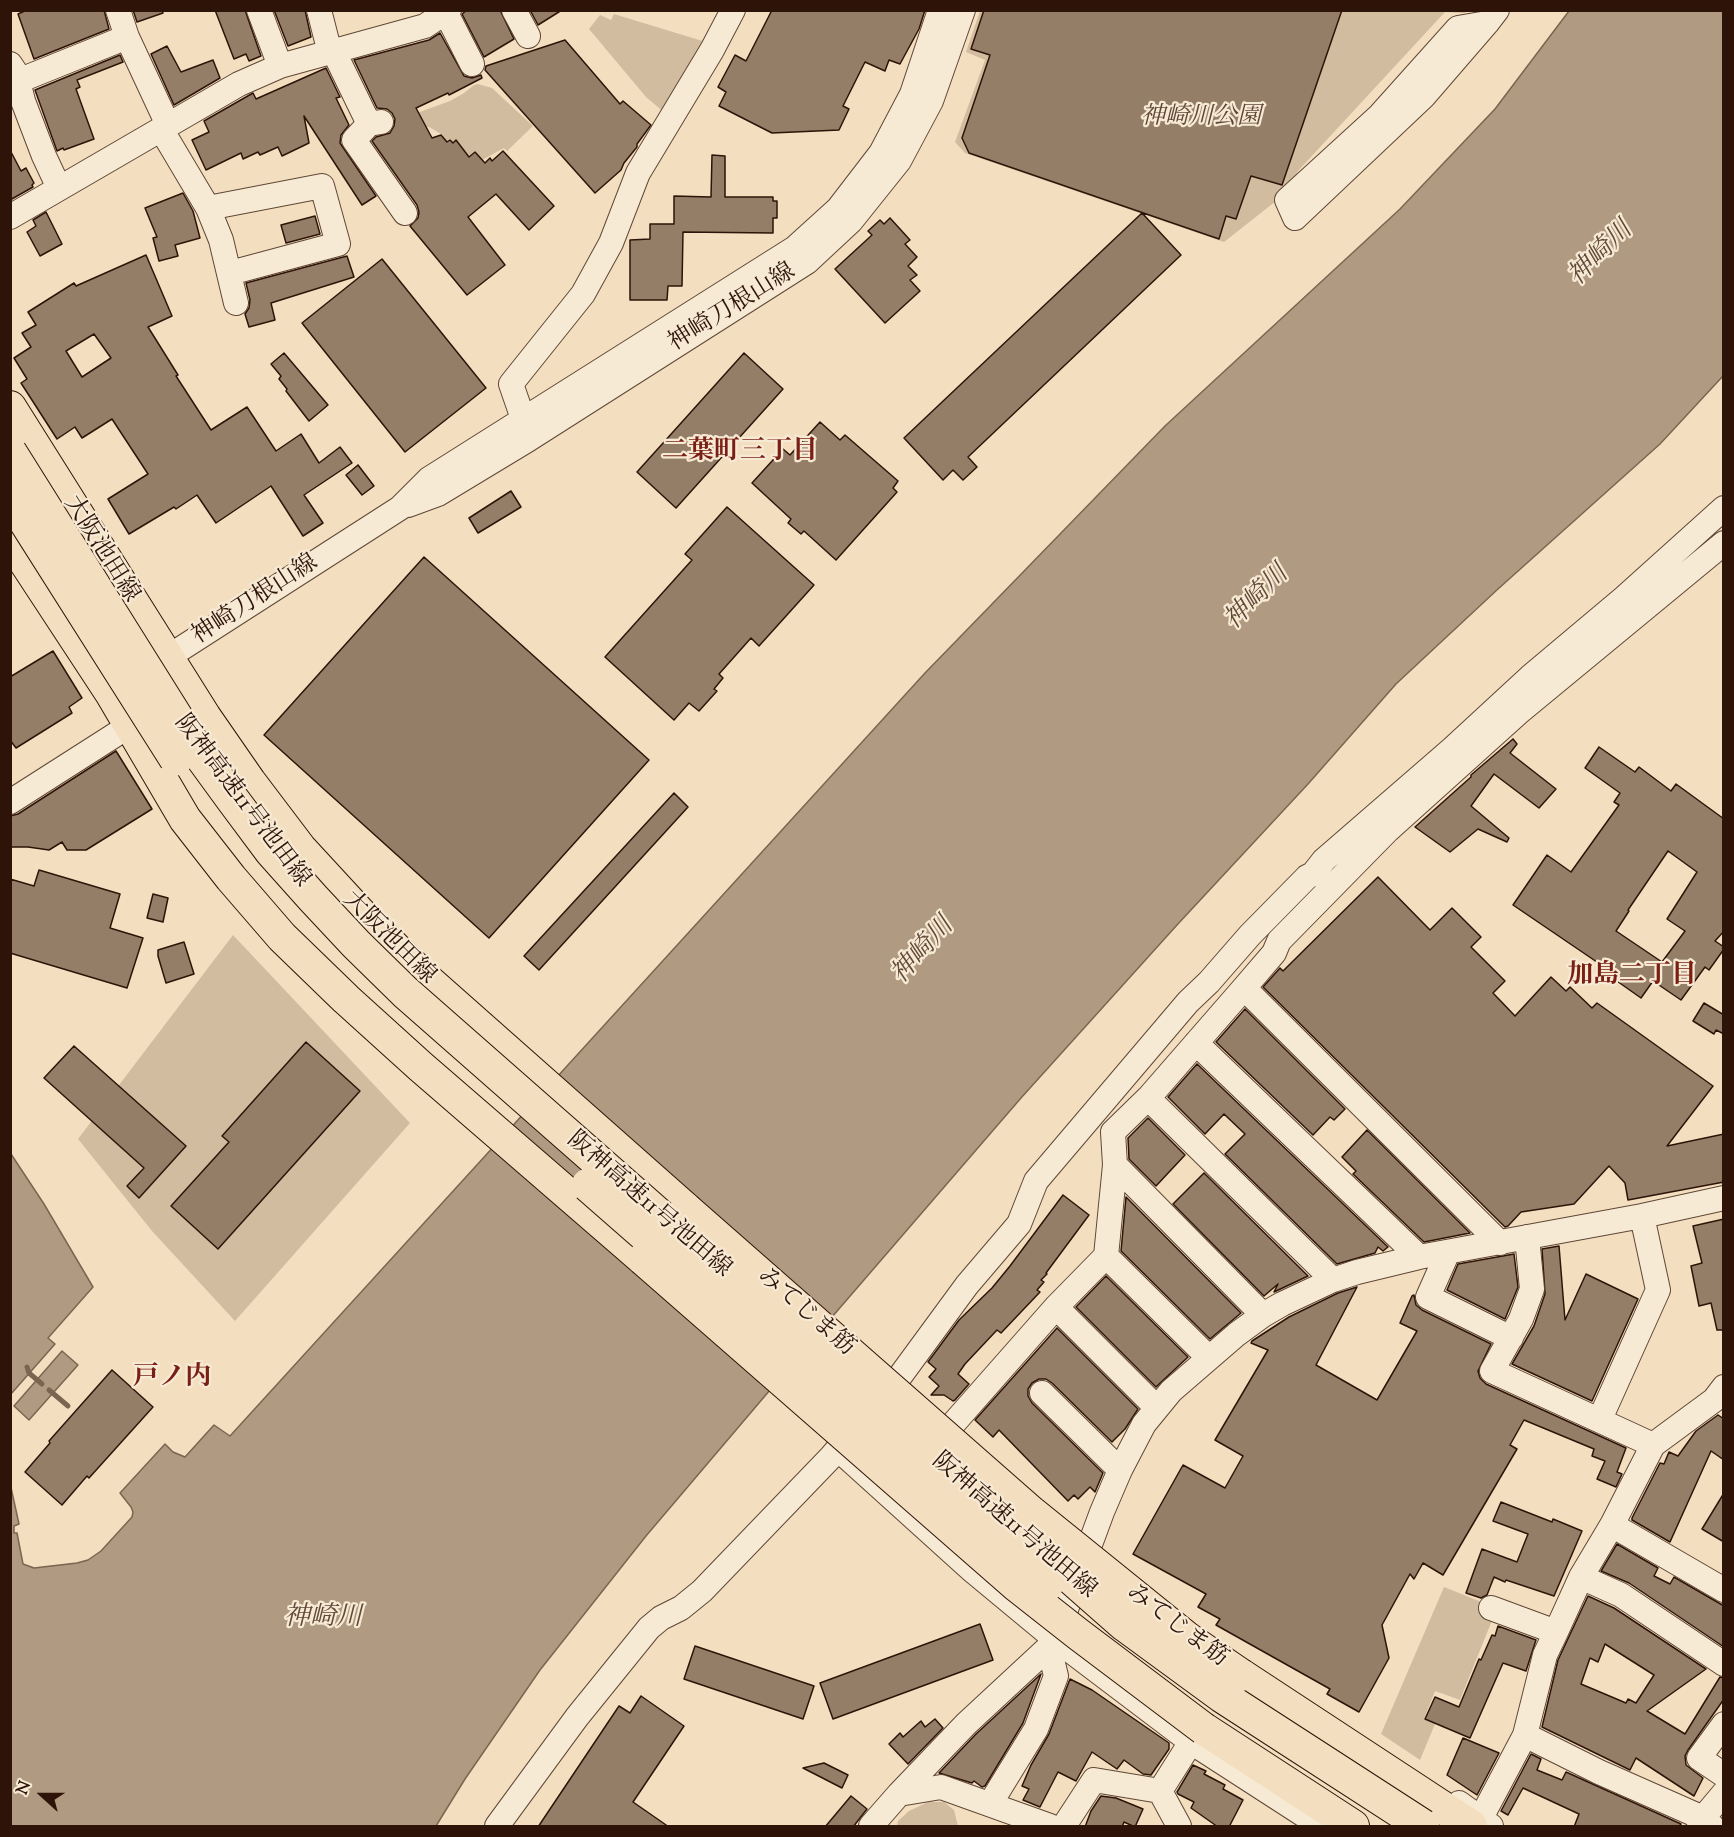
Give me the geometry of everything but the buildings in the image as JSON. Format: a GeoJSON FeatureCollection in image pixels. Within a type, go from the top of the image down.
{"type":"FeatureCollection","features":[{"type":"Feature","properties":{"kind":"highway","name":"阪神高速11号池田線"},"geometry":{"type":"LineString","coordinates":[[10,453],[198,752],[232,800],[313,898],[405,992],[1125,1625],[1222,1696],[1423,1827]]}},
{"type":"Feature","properties":{"kind":"highway","name":"阪神高速11号池田線"},"geometry":{"type":"LineString","coordinates":[[10,497],[147,714],[215,814],[256,867],[341,963],[493,1101],[972,1523],[1113,1643],[1206,1710],[1384,1827]]}},
{"type":"Feature","properties":{"kind":"main road","name":"大阪池田線"},"geometry":{"type":"LineString","coordinates":[[10,407],[205,717],[300,848],[424,978],[686,1209]]}},
{"type":"Feature","properties":{"kind":"main road"},"geometry":{"type":"LineString","coordinates":[[10,539],[111,693],[185,819],[231,878],[282,937],[346,999],[469,1109],[1017,1586],[1078,1634],[1197,1736],[1353,1827]]}},
{"type":"Feature","properties":{"kind":"main road","name":"みてじま筋"},"geometry":{"type":"LineString","coordinates":[[686,1209],[1030,1512],[1187,1638],[1241,1675],[1481,1824]]}},
{"type":"Feature","properties":{"kind":"street"},"geometry":{"type":"LineString","coordinates":[[118,10],[165,127],[208,208],[221,240],[236,303]]}},
{"type":"Feature","properties":{"kind":"street"},"geometry":{"type":"LineString","coordinates":[[259,10],[280,66]]}},
{"type":"Feature","properties":{"kind":"street"},"geometry":{"type":"LineString","coordinates":[[319,10],[332,53],[375,123],[354,140],[405,213]]}},
{"type":"Feature","properties":{"kind":"street"},"geometry":{"type":"LineString","coordinates":[[514,10],[528,36]]}},
{"type":"Feature","properties":{"kind":"street"},"geometry":{"type":"LineString","coordinates":[[526,429],[511,384],[584,294],[611,243],[638,172],[712,50],[733,10]]}},
{"type":"Feature","properties":{"kind":"street","name":"神崎刀根山線"},"geometry":{"type":"LineString","coordinates":[[526,429],[795,248],[838,209],[881,153],[912,94],[940,10]]}},
{"type":"Feature","properties":{"kind":"street","name":"神崎刀根山線"},"geometry":{"type":"LineString","coordinates":[[111,693],[400,508],[429,479],[526,429],[807,262],[851,220],[899,161],[931,101],[963,10]]}},
{"type":"Feature","properties":{"kind":"street"},"geometry":{"type":"LineString","coordinates":[[10,217],[239,84],[280,66],[425,26],[448,12],[472,64]]}},
{"type":"Feature","properties":{"kind":"street"},"geometry":{"type":"LineString","coordinates":[[1295,218],[1424,96],[1492,17]]}},
{"type":"Feature","properties":{"kind":"street"},"geometry":{"type":"LineString","coordinates":[[59,188],[23,101],[14,72],[127,37]]}},
{"type":"Feature","properties":{"kind":"street"},"geometry":{"type":"LineString","coordinates":[[208,208],[322,186],[338,244],[230,273]]}},
{"type":"Feature","properties":{"kind":"street"},"geometry":{"type":"LineString","coordinates":[[497,1827],[577,1717],[649,1628],[661,1618],[681,1608],[702,1591],[838,1449],[898,1378],[967,1285],[1019,1224],[1036,1181],[1188,1002],[1209,982],[1250,935],[1307,877],[1313,874],[1324,860],[1724,508]]}},
{"type":"Feature","properties":{"kind":"street"},"geometry":{"type":"LineString","coordinates":[[953,1424],[1056,1307],[1106,1256],[1115,1165],[1113,1132],[1148,1098],[1244,988],[1274,953],[1278,941],[1389,830],[1518,713],[1724,543]]}},
{"type":"Feature","properties":{"kind":"street"},"geometry":{"type":"LineString","coordinates":[[10,802],[129,726]]}},
{"type":"Feature","properties":{"kind":"street"},"geometry":{"type":"LineString","coordinates":[[1244,988],[1500,1242]]}},
{"type":"Feature","properties":{"kind":"street"},"geometry":{"type":"LineString","coordinates":[[1196,1043],[1419,1257]]}},
{"type":"Feature","properties":{"kind":"street"},"geometry":{"type":"LineString","coordinates":[[1148,1098],[1332,1280]]}},
{"type":"Feature","properties":{"kind":"street"},"geometry":{"type":"LineString","coordinates":[[1115,1165],[1263,1315]]}},
{"type":"Feature","properties":{"kind":"street"},"geometry":{"type":"LineString","coordinates":[[871,1827],[966,1724],[1052,1643],[1120,1470],[1144,1425],[1171,1391],[1208,1357],[1263,1315],[1332,1280],[1419,1257],[1642,1216],[1724,1198]]}},
{"type":"Feature","properties":{"kind":"street"},"geometry":{"type":"LineString","coordinates":[[1600,1419],[1658,1290],[1642,1216]]}},
{"type":"Feature","properties":{"kind":"street"},"geometry":{"type":"LineString","coordinates":[[1527,1237],[1532,1289],[1521,1319],[1492,1371],[1653,1445]]}},
{"type":"Feature","properties":{"kind":"street"},"geometry":{"type":"LineString","coordinates":[[1449,1252],[1428,1297],[1510,1338]]}},
{"type":"Feature","properties":{"kind":"street"},"geometry":{"type":"LineString","coordinates":[[1106,1256],[1208,1357]]}},
{"type":"Feature","properties":{"kind":"street"},"geometry":{"type":"LineString","coordinates":[[1056,1307],[1156,1407]]}},
{"type":"Feature","properties":{"kind":"street"},"geometry":{"type":"LineString","coordinates":[[898,1378],[1149,1592],[1481,1824],[1525,1735],[1545,1655],[1581,1577],[1612,1525],[1653,1445],[1720,1398]]}},
{"type":"Feature","properties":{"kind":"street"},"geometry":{"type":"LineString","coordinates":[[1042,1394],[1120,1470]]}},
{"type":"Feature","properties":{"kind":"street"},"geometry":{"type":"LineString","coordinates":[[838,1449],[1052,1643],[1197,1736],[1321,1827]]}},
{"type":"Feature","properties":{"kind":"street"},"geometry":{"type":"LineString","coordinates":[[1612,1525],[1720,1582]]}},
{"type":"Feature","properties":{"kind":"street"},"geometry":{"type":"LineString","coordinates":[[1581,1577],[1621,1595],[1724,1664]]}},
{"type":"Feature","properties":{"kind":"street"},"geometry":{"type":"LineString","coordinates":[[1491,1608],[1556,1632]]}},
{"type":"Feature","properties":{"kind":"street"},"geometry":{"type":"LineString","coordinates":[[990,1804],[1036,1729],[1056,1676],[1052,1643]]}},
{"type":"Feature","properties":{"kind":"street"},"geometry":{"type":"LineString","coordinates":[[1724,1724],[1699,1758],[1724,1775]]}},
{"type":"Feature","properties":{"kind":"street"},"geometry":{"type":"LineString","coordinates":[[1525,1735],[1705,1824],[1724,1793]]}},
{"type":"Feature","properties":{"kind":"street"},"geometry":{"type":"LineString","coordinates":[[1160,1791],[1197,1736]]}},
{"type":"Feature","properties":{"kind":"street"},"geometry":{"type":"LineString","coordinates":[[1064,1827],[1094,1780],[1160,1791]]}},
{"type":"Feature","properties":{"kind":"street"},"geometry":{"type":"LineString","coordinates":[[899,1794],[941,1787],[1050,1827]]}},
{"type":"Feature","properties":{"kind":"street"},"geometry":{"type":"LineString","coordinates":[[1160,1791],[1179,1827]]}},
{"type":"Feature","properties":{"kind":"green space","name":"神崎川公園"},"geometry":{"type":"Polygon","coordinates":[[[980,11],[1469,11],[1445,12],[1298,171],[1285,194],[1224,242],[965,153],[955,142],[985,60],[966,52],[980,11]]]}},
{"type":"Feature","properties":{"kind":"green space"},"geometry":{"type":"Polygon","coordinates":[[[614,14],[709,43],[665,113],[646,97],[589,29],[600,15],[611,20],[614,14]]]}},
{"type":"Feature","properties":{"kind":"green space"},"geometry":{"type":"Polygon","coordinates":[[[478,84],[492,88],[533,126],[507,151],[504,148],[482,160],[475,151],[469,156],[456,140],[453,142],[450,139],[447,142],[441,134],[429,127],[416,127],[417,113],[450,101],[478,84]]]}},
{"type":"Feature","properties":{"kind":"green space"},"geometry":{"type":"Polygon","coordinates":[[[233,935],[410,1123],[235,1321],[152,1231],[78,1139],[233,935]]]}},
{"type":"Feature","properties":{"kind":"green space"},"geometry":{"type":"Polygon","coordinates":[[[1444,1587],[1489,1605],[1495,1613],[1460,1700],[1435,1691],[1424,1719],[1435,1724],[1420,1760],[1381,1734],[1444,1587]]]}},
{"type":"Feature","properties":{"kind":"green space"},"geometry":{"type":"Polygon","coordinates":[[[928,1802],[944,1802],[954,1810],[958,1826],[897,1826],[898,1821],[909,1811],[928,1802]]]}},
{"type":"Feature","properties":{"kind":"water","name":"神崎川"},"geometry":{"type":"Polygon","coordinates":[[[1569,11],[1723,11],[1723,376],[1660,444],[1396,684],[1308,784],[1021,1098],[646,1536],[540,1670],[465,1779],[436,1826],[11,1826],[10,1483],[19,1524],[14,1526],[14,1533],[17,1533],[23,1564],[34,1568],[77,1563],[88,1560],[101,1551],[132,1517],[131,1507],[120,1493],[165,1444],[173,1452],[185,1457],[214,1425],[230,1436],[925,673],[1165,426],[1400,209],[1495,109],[1569,11]]]}},
{"type":"Feature","properties":{"kind":"water"},"geometry":{"type":"Polygon","coordinates":[[[11,1154],[44,1204],[93,1287],[48,1338],[55,1344],[11,1394],[11,1154]]]}},
{"type":"Feature","properties":{"kind":"water"},"geometry":{"type":"Polygon","coordinates":[[[62,1351],[78,1365],[29,1420],[14,1406],[62,1351]]]}},
{"type":"Feature","properties":{"kind":"waterway"},"geometry":{"type":"LineString","coordinates":[[27,1367],[29,1373],[42,1384]]}},
{"type":"Feature","properties":{"kind":"waterway"},"geometry":{"type":"LineString","coordinates":[[49,1390],[68,1406]]}},
{"type":"Feature","properties":{"kind":"district","name":"二葉町三丁目"},"geometry":{"type":"Point","coordinates":[740,454]}},
{"type":"Feature","properties":{"kind":"district","name":"加島二丁目"},"geometry":{"type":"Point","coordinates":[1632,978]}},
{"type":"Feature","properties":{"kind":"district","name":"戸ノ内"},"geometry":{"type":"Point","coordinates":[172,1380]}}]}
